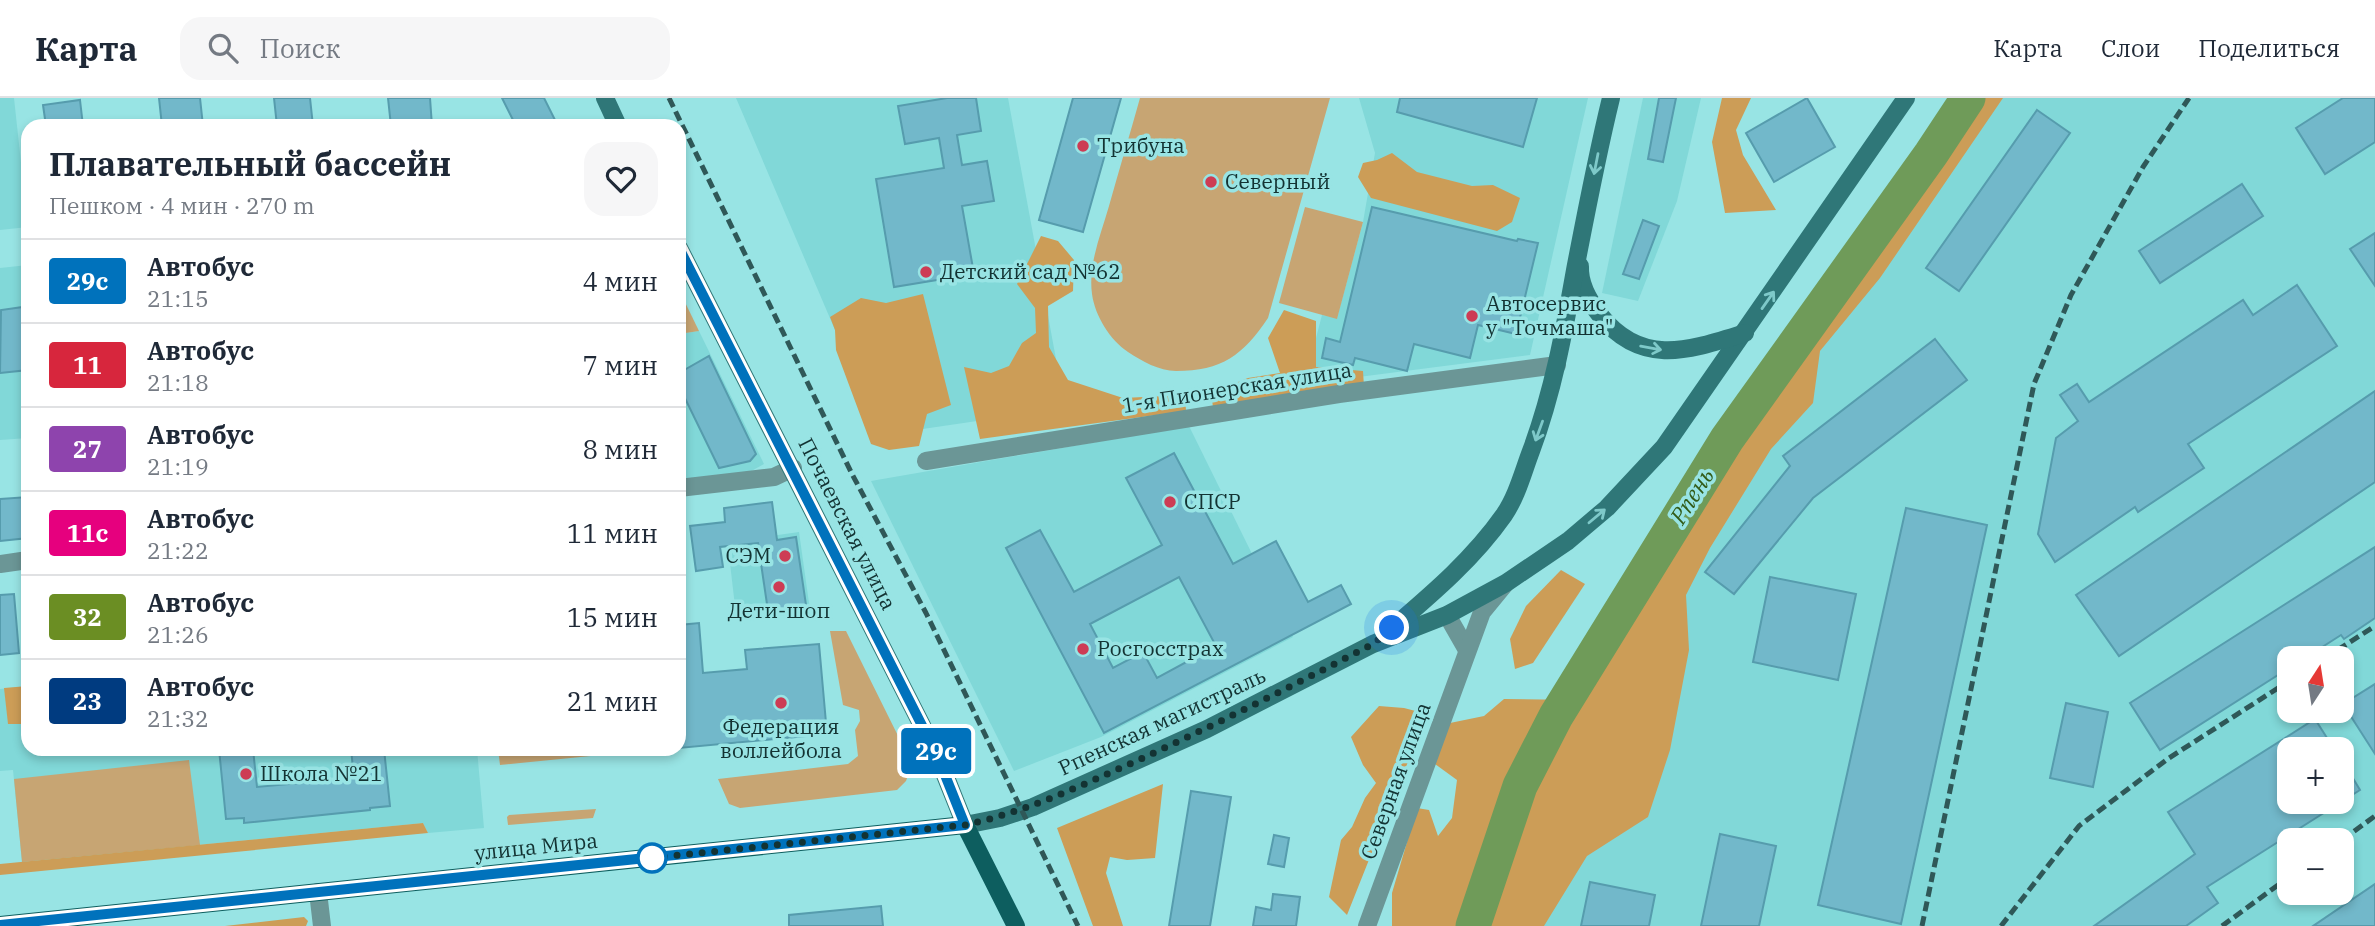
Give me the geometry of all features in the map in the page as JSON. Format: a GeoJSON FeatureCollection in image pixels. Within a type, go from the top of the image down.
{"type":"FeatureCollection","features":[{"type":"Feature","properties":{"kind":"main road"},"geometry":{"type":"LineString","coordinates":[[605,98],[615,119]]}},
{"type":"Feature","properties":{"kind":"main road","name":"Рпенская магистраль"},"geometry":{"type":"LineString","coordinates":[[1373,644],[1448,579],[1480,546],[1506,512],[1518,485],[1543,419],[1558,365],[1580,242],[1611,98]]}},
{"type":"Feature","properties":{"kind":"main road","name":"Рпенская магистраль"},"geometry":{"type":"LineString","coordinates":[[965,825],[1034,807],[1206,729],[1373,644],[1447,615],[1506,583],[1568,541],[1607,509],[1664,447],[1897,107],[1906,98]]}},
{"type":"Feature","properties":{"kind":"main road","name":"Рпенская магистраль"},"geometry":{"type":"LineString","coordinates":[[1580,242],[1579,275],[1588,299],[1619,336],[1640,347],[1665,351],[1700,347],[1745,332]]}},
{"type":"Feature","properties":{"kind":"main road","name":"Почаевская улица"},"geometry":{"type":"LineString","coordinates":[[686,262],[937,755],[965,825]]}},
{"type":"Feature","properties":{"kind":"main road"},"geometry":{"type":"LineString","coordinates":[[965,825],[1016,926]]}},
{"type":"Feature","properties":{"kind":"main road","name":"улица Мира"},"geometry":{"type":"LineString","coordinates":[[0,925],[965,825]]}},
{"type":"Feature","properties":{"kind":"street","name":"1-я Пионерская улица"},"geometry":{"type":"LineString","coordinates":[[926,461],[1327,396],[1558,365]]}},
{"type":"Feature","properties":{"kind":"street"},"geometry":{"type":"LineString","coordinates":[[686,487],[774,477],[793,468]]}},
{"type":"Feature","properties":{"kind":"street"},"geometry":{"type":"LineString","coordinates":[[0,564],[21,562]]}},
{"type":"Feature","properties":{"kind":"street","name":"Северная улица"},"geometry":{"type":"LineString","coordinates":[[1367,926],[1482,612],[1506,583]]}},
{"type":"Feature","properties":{"kind":"street"},"geometry":{"type":"LineString","coordinates":[[1447,615],[1467,650]]}},
{"type":"Feature","properties":{"kind":"street"},"geometry":{"type":"LineString","coordinates":[[318,892],[323,926]]}},
{"type":"Feature","properties":{"kind":"shaded area"},"geometry":{"type":"Polygon","coordinates":[[[0,98],[14,98],[21,162],[21,228],[0,230],[0,98]]]}},
{"type":"Feature","properties":{"kind":"shaded area","name":"Детский сад №62"},"geometry":{"type":"Polygon","coordinates":[[[736,98],[1008,98],[1065,408],[875,436],[835,330],[736,98]]]}},
{"type":"Feature","properties":{"kind":"shaded area","name":"Северный"},"geometry":{"type":"Polygon","coordinates":[[[1140,98],[1330,98],[1268,318],[1240,351],[1219,364],[1206,368],[1170,371],[1139,359],[1121,347],[1109,334],[1100,319],[1092,294],[1096,249],[1140,98]]]}},
{"type":"Feature","properties":{"kind":"shaded area"},"geometry":{"type":"Polygon","coordinates":[[[1359,98],[1588,98],[1530,355],[1304,384],[1322,315],[1337,318],[1363,222],[1375,153],[1359,98]]]}},
{"type":"Feature","properties":{"kind":"shaded area"},"geometry":{"type":"Polygon","coordinates":[[[1643,98],[1701,98],[1677,201],[1638,301],[1602,293],[1643,98]]]}},
{"type":"Feature","properties":{"kind":"shaded area"},"geometry":{"type":"Polygon","coordinates":[[[1722,98],[1751,98],[1736,130],[1743,155],[1776,210],[1725,213],[1712,142],[1722,98]]]}},
{"type":"Feature","properties":{"kind":"shaded area"},"geometry":{"type":"Polygon","coordinates":[[[1976,98],[2003,98],[1880,278],[1820,351],[1813,403],[1771,449],[1710,548],[1686,595],[1689,650],[1670,750],[1648,817],[1587,856],[1544,926],[1392,926],[1392,893],[1417,808],[1429,810],[1438,836],[1452,818],[1457,780],[1435,764],[1450,723],[1484,716],[1504,699],[1577,700],[1615,628],[1671,548],[1743,431],[1909,199],[1976,98]]]}},
{"type":"Feature","properties":{"kind":"shaded area"},"geometry":{"type":"Polygon","coordinates":[[[1986,98],[2375,98],[2375,926],[1495,926],[1611,669],[1986,98]]]}},
{"type":"Feature","properties":{"kind":"shaded area"},"geometry":{"type":"Polygon","coordinates":[[[1392,153],[1417,172],[1472,186],[1493,185],[1520,198],[1512,222],[1497,231],[1371,198],[1358,177],[1363,163],[1392,153]]]}},
{"type":"Feature","properties":{"kind":"shaded area"},"geometry":{"type":"Polygon","coordinates":[[[1305,207],[1363,222],[1337,319],[1279,303],[1305,207]]]}},
{"type":"Feature","properties":{"kind":"shaded area"},"geometry":{"type":"Polygon","coordinates":[[[1041,236],[1058,241],[1074,260],[1073,291],[1048,306],[1049,347],[1068,380],[1123,398],[1185,395],[1186,411],[980,439],[964,367],[991,373],[1009,366],[1022,343],[1036,333],[1035,308],[1017,284],[1041,236]]]}},
{"type":"Feature","properties":{"kind":"shaded area"},"geometry":{"type":"Polygon","coordinates":[[[21,266],[21,438],[0,440],[0,268],[21,266]]]}},
{"type":"Feature","properties":{"kind":"shaded area"},"geometry":{"type":"Polygon","coordinates":[[[923,294],[951,405],[927,414],[919,446],[889,450],[871,444],[836,350],[835,330],[830,317],[861,298],[886,303],[923,294]]]}},
{"type":"Feature","properties":{"kind":"shaded area"},"geometry":{"type":"Polygon","coordinates":[[[686,304],[699,331],[686,333],[686,304]]]}},
{"type":"Feature","properties":{"kind":"shaded area"},"geometry":{"type":"Polygon","coordinates":[[[1284,310],[1316,321],[1316,367],[1363,371],[1364,387],[1213,407],[1211,393],[1248,378],[1280,373],[1268,338],[1284,310]]]}},
{"type":"Feature","properties":{"kind":"shaded area"},"geometry":{"type":"Polygon","coordinates":[[[699,331],[764,464],[746,474],[686,480],[686,333],[699,331]]]}},
{"type":"Feature","properties":{"kind":"shaded area"},"geometry":{"type":"Polygon","coordinates":[[[1189,426],[1293,637],[1101,737],[1014,771],[871,481],[1189,426]]]}},
{"type":"Feature","properties":{"kind":"shaded area"},"geometry":{"type":"Polygon","coordinates":[[[799,532],[810,610],[736,615],[728,546],[757,538],[799,532]]]}},
{"type":"Feature","properties":{"kind":"shaded area"},"geometry":{"type":"Polygon","coordinates":[[[1561,570],[1585,584],[1533,663],[1515,669],[1510,639],[1526,606],[1561,570]]]}},
{"type":"Feature","properties":{"kind":"shaded area"},"geometry":{"type":"Polygon","coordinates":[[[830,631],[846,631],[912,764],[906,781],[897,790],[740,808],[729,804],[718,779],[848,764],[858,756],[855,730],[860,721],[859,710],[843,705],[830,631]]]}},
{"type":"Feature","properties":{"kind":"shaded area","name":"Школа №21"},"geometry":{"type":"Polygon","coordinates":[[[21,687],[21,756],[478,756],[484,828],[428,833],[423,823],[22,862],[13,770],[0,771],[0,689],[21,687]]]}},
{"type":"Feature","properties":{"kind":"shaded area"},"geometry":{"type":"Polygon","coordinates":[[[21,687],[21,724],[8,724],[4,688],[21,687]]]}},
{"type":"Feature","properties":{"kind":"shaded area"},"geometry":{"type":"Polygon","coordinates":[[[1379,706],[1404,708],[1427,714],[1347,915],[1329,897],[1341,840],[1352,827],[1365,798],[1376,783],[1363,765],[1351,737],[1379,706]]]}},
{"type":"Feature","properties":{"kind":"shaded area"},"geometry":{"type":"Polygon","coordinates":[[[499,756],[591,756],[500,765],[499,756]]]}},
{"type":"Feature","properties":{"kind":"shaded area"},"geometry":{"type":"Polygon","coordinates":[[[189,760],[200,845],[22,862],[14,779],[189,760]]]}},
{"type":"Feature","properties":{"kind":"shaded area"},"geometry":{"type":"Polygon","coordinates":[[[1163,784],[1155,858],[1127,860],[1110,857],[1106,873],[1123,926],[1093,926],[1057,828],[1163,784]]]}},
{"type":"Feature","properties":{"kind":"shaded area"},"geometry":{"type":"Polygon","coordinates":[[[596,809],[593,818],[508,825],[509,815],[596,809]]]}},
{"type":"Feature","properties":{"kind":"shaded area"},"geometry":{"type":"Polygon","coordinates":[[[423,823],[428,833],[0,875],[0,864],[423,823]]]}},
{"type":"Feature","properties":{"kind":"shaded area"},"geometry":{"type":"Polygon","coordinates":[[[304,917],[308,921],[306,926],[225,926],[304,917]]]}},
{"type":"Feature","properties":{"kind":"building"},"geometry":{"type":"Polygon","coordinates":[[[159,98],[200,98],[202,119],[161,119],[159,98]]]}},
{"type":"Feature","properties":{"kind":"building"},"geometry":{"type":"Polygon","coordinates":[[[274,98],[310,98],[312,119],[276,119],[274,98]]]}},
{"type":"Feature","properties":{"kind":"building"},"geometry":{"type":"Polygon","coordinates":[[[388,98],[430,98],[432,119],[390,119],[388,98]]]}},
{"type":"Feature","properties":{"kind":"building"},"geometry":{"type":"Polygon","coordinates":[[[502,98],[544,98],[554,119],[512,119],[502,98]]]}},
{"type":"Feature","properties":{"kind":"building"},"geometry":{"type":"Polygon","coordinates":[[[947,98],[976,98],[981,131],[957,135],[962,165],[987,161],[994,201],[962,206],[974,274],[894,287],[876,179],[944,168],[939,138],[905,144],[898,106],[947,98]]]}},
{"type":"Feature","properties":{"kind":"building","name":"Трибуна"},"geometry":{"type":"Polygon","coordinates":[[[1073,98],[1121,98],[1083,232],[1039,220],[1073,98]]]}},
{"type":"Feature","properties":{"kind":"building"},"geometry":{"type":"Polygon","coordinates":[[[1400,98],[1537,98],[1523,147],[1397,112],[1400,98]]]}},
{"type":"Feature","properties":{"kind":"building"},"geometry":{"type":"Polygon","coordinates":[[[1659,98],[1676,98],[1663,162],[1648,159],[1659,98]]]}},
{"type":"Feature","properties":{"kind":"building"},"geometry":{"type":"Polygon","coordinates":[[[1807,98],[1835,147],[1774,182],[1746,133],[1807,98]]]}},
{"type":"Feature","properties":{"kind":"building"},"geometry":{"type":"Polygon","coordinates":[[[2343,98],[2375,98],[2375,142],[2325,174],[2296,128],[2343,98]]]}},
{"type":"Feature","properties":{"kind":"building"},"geometry":{"type":"Polygon","coordinates":[[[80,100],[82,119],[45,119],[43,105],[80,100]]]}},
{"type":"Feature","properties":{"kind":"building"},"geometry":{"type":"Polygon","coordinates":[[[2037,110],[2070,133],[1959,291],[1926,268],[2037,110]]]}},
{"type":"Feature","properties":{"kind":"building"},"geometry":{"type":"Polygon","coordinates":[[[2242,184],[2263,216],[2160,283],[2139,251],[2242,184]]]}},
{"type":"Feature","properties":{"kind":"building"},"geometry":{"type":"Polygon","coordinates":[[[1372,207],[1517,241],[1538,243],[1516,334],[1478,325],[1470,358],[1414,344],[1407,371],[1355,358],[1353,365],[1322,358],[1326,338],[1340,342],[1372,207]]]}},
{"type":"Feature","properties":{"kind":"building"},"geometry":{"type":"Polygon","coordinates":[[[1643,220],[1659,226],[1639,279],[1623,274],[1643,220]]]}},
{"type":"Feature","properties":{"kind":"building"},"geometry":{"type":"Polygon","coordinates":[[[2375,233],[2375,286],[2350,249],[2375,233]]]}},
{"type":"Feature","properties":{"kind":"building"},"geometry":{"type":"Polygon","coordinates":[[[2297,285],[2337,346],[2188,444],[2204,468],[2138,512],[2135,507],[2055,562],[2038,534],[2056,438],[2078,421],[2060,395],[2077,384],[2089,402],[2243,300],[2253,315],[2297,285]]]}},
{"type":"Feature","properties":{"kind":"building"},"geometry":{"type":"Polygon","coordinates":[[[21,307],[21,371],[0,373],[1,310],[21,307]]]}},
{"type":"Feature","properties":{"kind":"building"},"geometry":{"type":"Polygon","coordinates":[[[1935,339],[1967,380],[1813,498],[1734,594],[1705,572],[1790,466],[1783,456],[1935,339]]]}},
{"type":"Feature","properties":{"kind":"building"},"geometry":{"type":"Polygon","coordinates":[[[709,356],[756,454],[750,461],[719,468],[686,400],[686,369],[709,356]]]}},
{"type":"Feature","properties":{"kind":"building"},"geometry":{"type":"Polygon","coordinates":[[[2375,391],[2375,482],[2119,656],[2076,595],[2375,391]]]}},
{"type":"Feature","properties":{"kind":"building"},"geometry":{"type":"Polygon","coordinates":[[[1174,453],[1233,564],[1276,541],[1308,602],[1341,585],[1351,604],[1104,733],[1006,548],[1040,530],[1074,592],[1162,545],[1126,478],[1174,453]],[[1179,577],[1090,624],[1113,668],[1143,652],[1157,678],[1216,646],[1179,577]]]}},
{"type":"Feature","properties":{"kind":"building"},"geometry":{"type":"Polygon","coordinates":[[[21,498],[21,539],[0,541],[0,499],[21,498]]]}},
{"type":"Feature","properties":{"kind":"building"},"geometry":{"type":"Polygon","coordinates":[[[772,502],[777,540],[796,537],[806,605],[768,611],[758,543],[720,547],[723,567],[696,571],[690,526],[725,522],[724,508],[772,502]]]}},
{"type":"Feature","properties":{"kind":"building"},"geometry":{"type":"Polygon","coordinates":[[[1906,508],[1987,525],[1901,924],[1818,905],[1906,508]]]}},
{"type":"Feature","properties":{"kind":"building"},"geometry":{"type":"Polygon","coordinates":[[[2375,547],[2375,618],[2344,639],[2341,635],[2324,646],[2277,646],[2277,676],[2160,750],[2130,703],[2375,547]]]}},
{"type":"Feature","properties":{"kind":"building"},"geometry":{"type":"Polygon","coordinates":[[[1770,577],[1856,594],[1838,680],[1753,662],[1770,577]]]}},
{"type":"Feature","properties":{"kind":"building"},"geometry":{"type":"Polygon","coordinates":[[[14,594],[19,653],[0,655],[0,595],[14,594]]]}},
{"type":"Feature","properties":{"kind":"building"},"geometry":{"type":"Polygon","coordinates":[[[699,623],[703,673],[747,669],[745,650],[819,644],[827,734],[686,747],[686,624],[699,623]]]}},
{"type":"Feature","properties":{"kind":"building"},"geometry":{"type":"Polygon","coordinates":[[[2375,684],[2375,754],[2354,721],[2354,697],[2375,684]]]}},
{"type":"Feature","properties":{"kind":"building"},"geometry":{"type":"Polygon","coordinates":[[[2066,703],[2108,712],[2093,787],[2050,778],[2066,703]]]}},
{"type":"Feature","properties":{"kind":"building"},"geometry":{"type":"Polygon","coordinates":[[[2309,723],[2318,723],[2326,737],[2287,737],[2309,723]]]}},
{"type":"Feature","properties":{"kind":"building"},"geometry":{"type":"Polygon","coordinates":[[[2277,743],[2277,814],[2322,814],[2300,828],[2277,828],[2277,843],[2207,887],[2218,903],[2186,926],[2094,926],[2195,854],[2168,812],[2277,743]]]}},
{"type":"Feature","properties":{"kind":"building"},"geometry":{"type":"Polygon","coordinates":[[[220,756],[254,756],[257,787],[354,778],[352,756],[385,756],[390,806],[244,823],[244,818],[226,819],[220,756]]]}},
{"type":"Feature","properties":{"kind":"building"},"geometry":{"type":"Polygon","coordinates":[[[2354,780],[2360,790],[2354,794],[2354,780]]]}},
{"type":"Feature","properties":{"kind":"building"},"geometry":{"type":"Polygon","coordinates":[[[1191,791],[1231,797],[1210,926],[1169,926],[1191,791]]]}},
{"type":"Feature","properties":{"kind":"building"},"geometry":{"type":"Polygon","coordinates":[[[1720,834],[1776,846],[1759,926],[1701,926],[1720,834]]]}},
{"type":"Feature","properties":{"kind":"building"},"geometry":{"type":"Polygon","coordinates":[[[1274,835],[1289,838],[1284,867],[1268,864],[1274,835]]]}},
{"type":"Feature","properties":{"kind":"building"},"geometry":{"type":"Polygon","coordinates":[[[1590,882],[1655,895],[1649,926],[1581,926],[1590,882]]]}},
{"type":"Feature","properties":{"kind":"building"},"geometry":{"type":"Polygon","coordinates":[[[2375,884],[2375,926],[2313,926],[2344,905],[2354,905],[2354,898],[2375,884]]]}},
{"type":"Feature","properties":{"kind":"building"},"geometry":{"type":"Polygon","coordinates":[[[1273,894],[1300,897],[1296,926],[1253,926],[1256,907],[1271,910],[1273,894]]]}},
{"type":"Feature","properties":{"kind":"building"},"geometry":{"type":"Polygon","coordinates":[[[881,906],[883,926],[789,926],[789,915],[881,906]]]}},
{"type":"Feature","properties":{"kind":"waterway","name":"Рпень"},"geometry":{"type":"LineString","coordinates":[[1473,926],[1520,786],[1556,716],[1727,439],[1931,154],[1968,98]]}},
{"type":"Feature","properties":{"kind":"railway"},"geometry":{"type":"LineString","coordinates":[[669,98],[679,119]]}},
{"type":"Feature","properties":{"kind":"railway"},"geometry":{"type":"LineString","coordinates":[[1922,926],[2034,384],[2071,295],[2143,167],[2189,98]]}},
{"type":"Feature","properties":{"kind":"railway"},"geometry":{"type":"LineString","coordinates":[[686,133],[852,474],[926,613],[1078,926]]}},
{"type":"Feature","properties":{"kind":"railway"},"geometry":{"type":"LineString","coordinates":[[2344,646],[2375,626]]}},
{"type":"Feature","properties":{"kind":"railway"},"geometry":{"type":"LineString","coordinates":[[2001,926],[2079,826],[2169,758],[2277,689]]}},
{"type":"Feature","properties":{"kind":"railway"},"geometry":{"type":"LineString","coordinates":[[2354,831],[2375,816]]}},
{"type":"Feature","properties":{"kind":"railway"},"geometry":{"type":"LineString","coordinates":[[2222,926],[2277,886]]}},
{"type":"Feature","properties":{"kind":"bus line","name":"29с"},"geometry":{"type":"LineString","coordinates":[[0,925],[965,825],[937,755],[686,262]]}},
{"type":"Feature","properties":{"kind":"place","name":"Трибуна"},"geometry":{"type":"Point","coordinates":[1083,146]}},
{"type":"Feature","properties":{"kind":"place","name":"Северный"},"geometry":{"type":"Point","coordinates":[1211,182]}},
{"type":"Feature","properties":{"kind":"place","name":"Детский сад №62"},"geometry":{"type":"Point","coordinates":[926,272]}},
{"type":"Feature","properties":{"kind":"place","name":"Автосервис у \"Точмаша\""},"geometry":{"type":"Point","coordinates":[1472,316]}},
{"type":"Feature","properties":{"kind":"place","name":"СПСР"},"geometry":{"type":"Point","coordinates":[1170,502]}},
{"type":"Feature","properties":{"kind":"place","name":"СЭМ"},"geometry":{"type":"Point","coordinates":[785,556]}},
{"type":"Feature","properties":{"kind":"place","name":"Дети-шоп"},"geometry":{"type":"Point","coordinates":[779,587]}},
{"type":"Feature","properties":{"kind":"place","name":"Росгосстрах"},"geometry":{"type":"Point","coordinates":[1083,649]}},
{"type":"Feature","properties":{"kind":"place","name":"Федерация воллейбола"},"geometry":{"type":"Point","coordinates":[781,703]}},
{"type":"Feature","properties":{"kind":"place","name":"Школа №21"},"geometry":{"type":"Point","coordinates":[246,774]}},
{"type":"Feature","properties":{"kind":"route"},"geometry":{"type":"LineString","coordinates":[[652,858],[965,825],[1000,818],[1034,807],[1206,729],[1373,644],[1392,628]]}}]}
